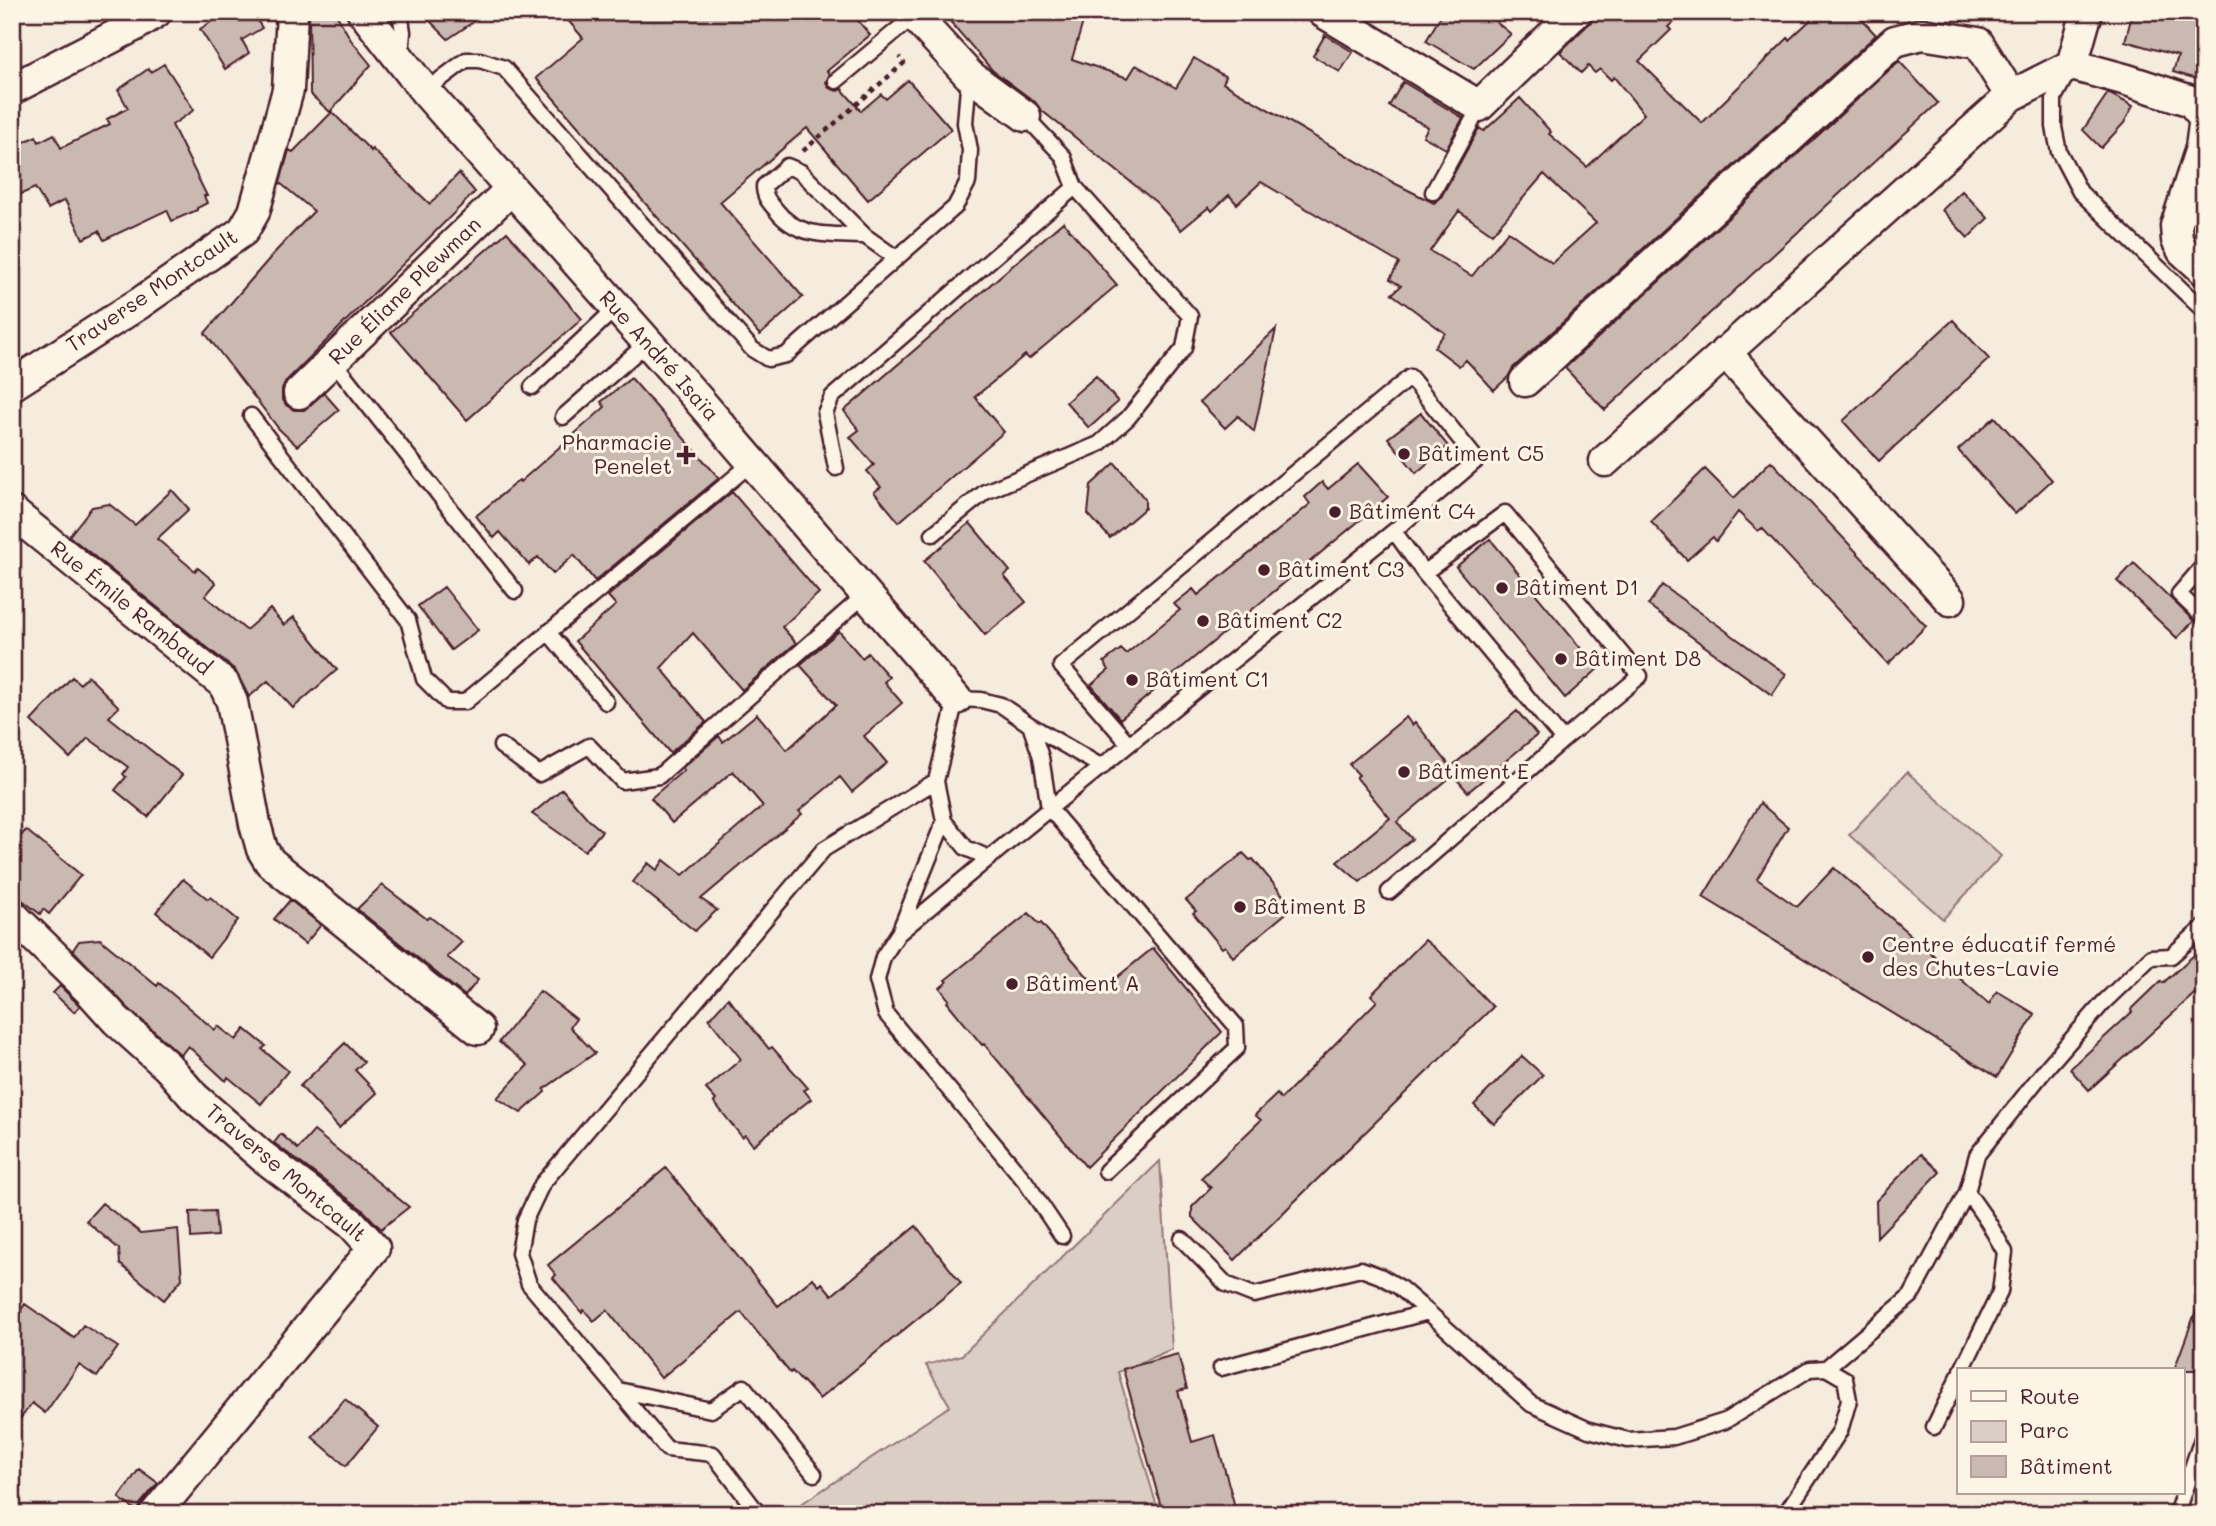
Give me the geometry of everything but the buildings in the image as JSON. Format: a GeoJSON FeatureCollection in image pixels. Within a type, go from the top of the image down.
{"type":"FeatureCollection","features":[{"type":"Feature","properties":{"kind":"street"},"geometry":{"type":"LineString","coordinates":[[12,89],[156,12]]}},
{"type":"Feature","properties":{"kind":"street","name":"Traverse Montcault"},"geometry":{"type":"LineString","coordinates":[[12,385],[140,303],[243,231],[254,212],[288,90],[292,12]]}},
{"type":"Feature","properties":{"kind":"street","name":"Rue André Isaïa"},"geometry":{"type":"LineString","coordinates":[[363,12],[425,92],[753,463],[956,699]]}},
{"type":"Feature","properties":{"kind":"street"},"geometry":{"type":"LineString","coordinates":[[1323,12],[1479,106],[1576,12]]}},
{"type":"Feature","properties":{"kind":"street"},"geometry":{"type":"LineString","coordinates":[[2072,65],[2087,12]]}},
{"type":"Feature","properties":{"kind":"street"},"geometry":{"type":"LineString","coordinates":[[912,14],[969,75],[1025,116]]}},
{"type":"Feature","properties":{"kind":"street"},"geometry":{"type":"LineString","coordinates":[[1525,381],[1895,41],[1923,34],[1978,43],[2011,96]]}},
{"type":"Feature","properties":{"kind":"street"},"geometry":{"type":"LineString","coordinates":[[1605,461],[2011,96],[2072,65],[2191,101],[2204,117]]}},
{"type":"Feature","properties":{"kind":"street"},"geometry":{"type":"LineString","coordinates":[[2204,125],[2202,148],[2176,226],[2177,240],[2183,251],[2204,270]]}},
{"type":"Feature","properties":{"kind":"street","name":"Rue Éliane Plewman"},"geometry":{"type":"LineString","coordinates":[[299,393],[511,189]]}},
{"type":"Feature","properties":{"kind":"street"},"geometry":{"type":"LineString","coordinates":[[1726,352],[1950,600]]}},
{"type":"Feature","properties":{"kind":"street","name":"Rue Émile Rambaud"},"geometry":{"type":"LineString","coordinates":[[12,512],[224,684],[233,702],[255,824],[262,849],[270,862],[478,1029]]}},
{"type":"Feature","properties":{"kind":"street","name":"Traverse Montcault"},"geometry":{"type":"LineString","coordinates":[[17,931],[89,990],[116,1020],[168,1067],[194,1097],[262,1156],[352,1224],[374,1248],[155,1514]]}},
{"type":"Feature","properties":{"kind":"lane"},"geometry":{"type":"LineString","coordinates":[[400,12],[403,32],[401,60]]}},
{"type":"Feature","properties":{"kind":"lane"},"geometry":{"type":"LineString","coordinates":[[836,81],[912,14]]}},
{"type":"Feature","properties":{"kind":"lane"},"geometry":{"type":"LineString","coordinates":[[425,92],[466,60],[480,60],[504,68],[752,349],[768,359],[786,355],[955,207],[968,181],[970,150],[965,123],[969,75]]}},
{"type":"Feature","properties":{"kind":"lane"},"geometry":{"type":"LineString","coordinates":[[2072,65],[2054,97],[2054,127],[2060,152],[2080,192],[2204,311]]}},
{"type":"Feature","properties":{"kind":"lane"},"geometry":{"type":"LineString","coordinates":[[1433,192],[1479,106]]}},
{"type":"Feature","properties":{"kind":"lane"},"geometry":{"type":"LineString","coordinates":[[933,534],[985,492],[1098,444],[1128,418],[1184,348],[1190,316],[1075,187],[1063,156],[1025,116]]}},
{"type":"Feature","properties":{"kind":"lane"},"geometry":{"type":"LineString","coordinates":[[865,236],[810,233],[785,222],[764,195],[764,186],[787,166],[801,172],[865,236],[896,258]]}},
{"type":"Feature","properties":{"kind":"lane"},"geometry":{"type":"LineString","coordinates":[[836,468],[825,413],[832,397],[1075,187]]}},
{"type":"Feature","properties":{"kind":"lane"},"geometry":{"type":"LineString","coordinates":[[532,387],[616,308]]}},
{"type":"Feature","properties":{"kind":"lane"},"geometry":{"type":"LineString","coordinates":[[563,417],[647,343]]}},
{"type":"Feature","properties":{"kind":"lane"},"geometry":{"type":"LineString","coordinates":[[333,361],[515,591]]}},
{"type":"Feature","properties":{"kind":"lane"},"geometry":{"type":"LineString","coordinates":[[898,934],[1049,808],[1102,766],[1394,531],[1477,460],[1410,377],[1060,666],[1129,744]]}},
{"type":"Feature","properties":{"kind":"lane"},"geometry":{"type":"LineString","coordinates":[[251,416],[408,620],[424,679],[447,702],[464,702],[753,463]]}},
{"type":"Feature","properties":{"kind":"lane"},"geometry":{"type":"LineString","coordinates":[[1389,892],[1640,676],[1504,513],[1424,573]]}},
{"type":"Feature","properties":{"kind":"lane"},"geometry":{"type":"LineString","coordinates":[[1394,531],[1424,573],[1563,740]]}},
{"type":"Feature","properties":{"kind":"lane"},"geometry":{"type":"LineString","coordinates":[[2204,565],[2179,594],[2204,618]]}},
{"type":"Feature","properties":{"kind":"lane"},"geometry":{"type":"LineString","coordinates":[[502,746],[539,774],[589,746],[622,781],[659,776],[866,594]]}},
{"type":"Feature","properties":{"kind":"lane"},"geometry":{"type":"LineString","coordinates":[[548,632],[606,702]]}},
{"type":"Feature","properties":{"kind":"lane"},"geometry":{"type":"LineString","coordinates":[[989,858],[966,848],[944,821],[936,781],[956,699],[981,700],[1001,705],[1030,725],[1102,766]]}},
{"type":"Feature","properties":{"kind":"lane"},"geometry":{"type":"LineString","coordinates":[[1030,725],[1041,757],[1049,808],[1236,1026],[1237,1048],[1106,1171]]}},
{"type":"Feature","properties":{"kind":"lane"},"geometry":{"type":"LineString","coordinates":[[758,1513],[713,1454],[667,1449],[529,1284],[520,1253],[525,1220],[542,1184],[824,849],[936,781]]}},
{"type":"Feature","properties":{"kind":"lane"},"geometry":{"type":"LineString","coordinates":[[944,821],[898,934],[883,957],[877,980],[886,1014],[1025,1181],[1062,1236]]}},
{"type":"Feature","properties":{"kind":"lane"},"geometry":{"type":"LineString","coordinates":[[1826,1368],[1911,1296],[1967,1192],[1977,1155],[2103,1003],[2151,957],[2171,956],[2204,927]]}},
{"type":"Feature","properties":{"kind":"lane"},"geometry":{"type":"LineString","coordinates":[[1963,1368],[2000,1292],[2005,1252],[1967,1192]]}},
{"type":"Feature","properties":{"kind":"lane"},"geometry":{"type":"LineString","coordinates":[[1182,1239],[1226,1284],[1254,1295],[1361,1269],[1380,1276],[1399,1287],[1531,1404],[1590,1430],[1628,1440],[1674,1437],[1725,1421],[1810,1368],[1826,1368],[1846,1379],[1849,1400],[1840,1431],[1785,1514]]}},
{"type":"Feature","properties":{"kind":"lane"},"geometry":{"type":"LineString","coordinates":[[1221,1368],[1428,1312]]}},
{"type":"Feature","properties":{"kind":"lane"},"geometry":{"type":"LineString","coordinates":[[1934,1427],[1957,1380]]}},
{"type":"Feature","properties":{"kind":"lane"},"geometry":{"type":"LineString","coordinates":[[618,1390],[711,1410],[744,1387],[814,1474]]}},
{"type":"Feature","properties":{"kind":"lane"},"geometry":{"type":"LineString","coordinates":[[2184,1491],[2204,1433]]}},
{"type":"Feature","properties":{"kind":"lane"},"geometry":{"type":"LineString","coordinates":[[2176,1514],[2183,1494]]}},
{"type":"Feature","properties":{"kind":"path"},"geometry":{"type":"LineString","coordinates":[[811,143],[904,63],[884,41]]}},
{"type":"Feature","properties":{"kind":"green space"},"geometry":{"type":"Polygon","coordinates":[[[1907,772],[2001,856],[1943,919],[1849,835],[1907,772]]]}},
{"type":"Feature","properties":{"kind":"green space"},"geometry":{"type":"Polygon","coordinates":[[[1160,1161],[1172,1349],[1118,1372],[1159,1514],[786,1514],[950,1406],[926,1365],[962,1355],[1160,1161]]]}},
{"type":"Feature","properties":{"kind":"place","name":"Bâtiment C5"},"geometry":{"type":"Point","coordinates":[1404,454]}},
{"type":"Feature","properties":{"kind":"place","name":"Pharmacie Penelet"},"geometry":{"type":"Point","coordinates":[686,455]}},
{"type":"Feature","properties":{"kind":"place","name":"Bâtiment C4"},"geometry":{"type":"Point","coordinates":[1335,512]}},
{"type":"Feature","properties":{"kind":"place","name":"Bâtiment C3"},"geometry":{"type":"Point","coordinates":[1264,570]}},
{"type":"Feature","properties":{"kind":"place","name":"Bâtiment D1"},"geometry":{"type":"Point","coordinates":[1502,588]}},
{"type":"Feature","properties":{"kind":"place","name":"Bâtiment C2"},"geometry":{"type":"Point","coordinates":[1203,621]}},
{"type":"Feature","properties":{"kind":"place","name":"Bâtiment D8"},"geometry":{"type":"Point","coordinates":[1561,659]}},
{"type":"Feature","properties":{"kind":"place","name":"Bâtiment C1"},"geometry":{"type":"Point","coordinates":[1132,680]}},
{"type":"Feature","properties":{"kind":"place","name":"Bâtiment E"},"geometry":{"type":"Point","coordinates":[1404,772]}},
{"type":"Feature","properties":{"kind":"place","name":"Bâtiment B"},"geometry":{"type":"Point","coordinates":[1240,907]}},
{"type":"Feature","properties":{"kind":"place","name":"Centre éducatif fermé des Chutes-Lavie"},"geometry":{"type":"Point","coordinates":[1868,957]}},
{"type":"Feature","properties":{"kind":"place","name":"Bâtiment A"},"geometry":{"type":"Point","coordinates":[1012,984]}}]}
